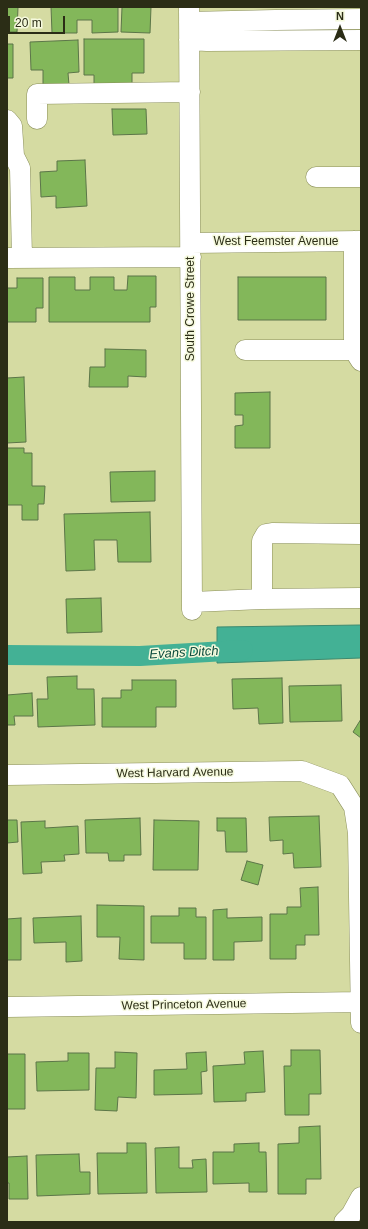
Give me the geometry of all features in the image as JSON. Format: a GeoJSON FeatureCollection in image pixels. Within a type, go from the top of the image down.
{"type":"FeatureCollection","features":[{"type":"Feature","properties":{"kind":"street"},"geometry":{"type":"LineString","coordinates":[[189,23],[361,19]]}},
{"type":"Feature","properties":{"kind":"street"},"geometry":{"type":"LineString","coordinates":[[189,23],[207,41],[361,40]]}},
{"type":"Feature","properties":{"kind":"street","name":"South Crowe Street"},"geometry":{"type":"LineString","coordinates":[[189,23],[192,606],[262,599]]}},
{"type":"Feature","properties":{"kind":"street"},"geometry":{"type":"LineString","coordinates":[[37,119],[37,94],[190,92]]}},
{"type":"Feature","properties":{"kind":"street"},"geometry":{"type":"LineString","coordinates":[[7,120],[12,126],[14,156],[20,168],[15,258]]}},
{"type":"Feature","properties":{"kind":"street"},"geometry":{"type":"LineString","coordinates":[[316,177],[361,177]]}},
{"type":"Feature","properties":{"kind":"street"},"geometry":{"type":"LineString","coordinates":[[245,350],[358,356],[358,241]]}},
{"type":"Feature","properties":{"kind":"street","name":"West Feemster Avenue"},"geometry":{"type":"LineString","coordinates":[[15,258],[358,241]]}},
{"type":"Feature","properties":{"kind":"street"},"geometry":{"type":"LineString","coordinates":[[361,534],[266,534],[262,541],[262,599],[361,598]]}},
{"type":"Feature","properties":{"kind":"street","name":"West Harvard Avenue"},"geometry":{"type":"LineString","coordinates":[[7,775],[302,771],[340,785],[354,807],[358,833],[360,1002]]}},
{"type":"Feature","properties":{"kind":"street"},"geometry":{"type":"LineString","coordinates":[[360,1002],[361,1023]]}},
{"type":"Feature","properties":{"kind":"street","name":"West Princeton Avenue"},"geometry":{"type":"LineString","coordinates":[[7,1007],[360,1002]]}},
{"type":"Feature","properties":{"kind":"street"},"geometry":{"type":"LineString","coordinates":[[348,1218],[361,1197]]}},
{"type":"Feature","properties":{"kind":"water"},"geometry":{"type":"Polygon","coordinates":[[[361,625],[361,658],[217,663],[217,627],[361,625]]]}},
{"type":"Feature","properties":{"kind":"building"},"geometry":{"type":"Polygon","coordinates":[[[7,7],[18,7],[17,32],[7,32],[7,7]]]}},
{"type":"Feature","properties":{"kind":"building"},"geometry":{"type":"Polygon","coordinates":[[[51,7],[118,7],[118,32],[92,33],[92,20],[77,20],[77,33],[52,33],[51,7]]]}},
{"type":"Feature","properties":{"kind":"building"},"geometry":{"type":"Polygon","coordinates":[[[122,7],[151,7],[150,33],[121,32],[122,7]]]}},
{"type":"Feature","properties":{"kind":"building"},"geometry":{"type":"Polygon","coordinates":[[[84,39],[144,39],[144,73],[132,73],[132,85],[94,85],[94,75],[84,75],[84,39]]]}},
{"type":"Feature","properties":{"kind":"building"},"geometry":{"type":"Polygon","coordinates":[[[78,40],[79,72],[68,73],[69,85],[43,86],[43,70],[31,70],[30,42],[78,40]]]}},
{"type":"Feature","properties":{"kind":"building"},"geometry":{"type":"Polygon","coordinates":[[[7,44],[13,44],[13,78],[7,78],[7,44]]]}},
{"type":"Feature","properties":{"kind":"building"},"geometry":{"type":"Polygon","coordinates":[[[112,109],[146,109],[147,134],[113,135],[112,109]]]}},
{"type":"Feature","properties":{"kind":"building"},"geometry":{"type":"Polygon","coordinates":[[[85,160],[87,206],[56,208],[56,196],[41,197],[40,172],[57,171],[57,161],[85,160]]]}},
{"type":"Feature","properties":{"kind":"building"},"geometry":{"type":"Polygon","coordinates":[[[128,276],[156,276],[156,307],[150,307],[150,322],[49,322],[49,277],[75,277],[75,290],[90,290],[90,277],[114,277],[114,290],[127,290],[128,276]]]}},
{"type":"Feature","properties":{"kind":"building"},"geometry":{"type":"Polygon","coordinates":[[[238,277],[326,277],[326,320],[238,320],[238,277]]]}},
{"type":"Feature","properties":{"kind":"building"},"geometry":{"type":"Polygon","coordinates":[[[17,278],[43,278],[43,308],[36,308],[36,322],[7,322],[7,288],[17,288],[17,278]]]}},
{"type":"Feature","properties":{"kind":"building"},"geometry":{"type":"Polygon","coordinates":[[[105,349],[146,350],[146,377],[128,376],[128,387],[89,387],[90,367],[105,367],[105,349]]]}},
{"type":"Feature","properties":{"kind":"building"},"geometry":{"type":"Polygon","coordinates":[[[24,377],[26,442],[7,443],[7,378],[24,377]]]}},
{"type":"Feature","properties":{"kind":"building"},"geometry":{"type":"Polygon","coordinates":[[[270,392],[270,448],[235,448],[235,426],[243,425],[243,415],[235,415],[235,393],[270,392]]]}},
{"type":"Feature","properties":{"kind":"building"},"geometry":{"type":"Polygon","coordinates":[[[7,448],[24,448],[24,453],[32,453],[32,486],[45,486],[44,504],[38,504],[38,520],[22,520],[22,505],[7,505],[7,448]]]}},
{"type":"Feature","properties":{"kind":"building"},"geometry":{"type":"Polygon","coordinates":[[[155,471],[155,501],[111,502],[110,472],[155,471]]]}},
{"type":"Feature","properties":{"kind":"building"},"geometry":{"type":"Polygon","coordinates":[[[150,512],[151,562],[118,562],[117,540],[94,540],[95,570],[66,571],[64,514],[150,512]]]}},
{"type":"Feature","properties":{"kind":"building"},"geometry":{"type":"Polygon","coordinates":[[[101,598],[102,632],[67,633],[66,599],[101,598]]]}},
{"type":"Feature","properties":{"kind":"building"},"geometry":{"type":"Polygon","coordinates":[[[77,676],[77,689],[94,689],[95,725],[38,727],[37,699],[48,699],[47,677],[77,676]]]}},
{"type":"Feature","properties":{"kind":"building"},"geometry":{"type":"Polygon","coordinates":[[[282,678],[283,723],[259,724],[258,708],[233,709],[232,679],[282,678]]]}},
{"type":"Feature","properties":{"kind":"building"},"geometry":{"type":"Polygon","coordinates":[[[132,680],[176,680],[176,707],[156,707],[156,727],[102,727],[102,698],[121,698],[121,690],[132,690],[132,680]]]}},
{"type":"Feature","properties":{"kind":"building"},"geometry":{"type":"Polygon","coordinates":[[[341,685],[342,721],[290,722],[289,686],[341,685]]]}},
{"type":"Feature","properties":{"kind":"building"},"geometry":{"type":"Polygon","coordinates":[[[32,693],[33,716],[14,716],[15,725],[7,725],[7,695],[32,693]]]}},
{"type":"Feature","properties":{"kind":"building"},"geometry":{"type":"Polygon","coordinates":[[[361,719],[361,738],[353,732],[361,719]]]}},
{"type":"Feature","properties":{"kind":"building"},"geometry":{"type":"Polygon","coordinates":[[[319,816],[321,867],[294,868],[293,853],[283,854],[283,840],[270,841],[269,817],[319,816]]]}},
{"type":"Feature","properties":{"kind":"building"},"geometry":{"type":"Polygon","coordinates":[[[140,818],[141,855],[124,855],[124,861],[109,861],[108,853],[86,853],[85,820],[140,818]]]}},
{"type":"Feature","properties":{"kind":"building"},"geometry":{"type":"Polygon","coordinates":[[[217,818],[246,818],[247,852],[226,852],[225,831],[217,831],[217,818]]]}},
{"type":"Feature","properties":{"kind":"building"},"geometry":{"type":"Polygon","coordinates":[[[7,820],[17,820],[18,842],[7,843],[7,820]]]}},
{"type":"Feature","properties":{"kind":"building"},"geometry":{"type":"Polygon","coordinates":[[[154,820],[199,821],[198,870],[153,870],[154,820]]]}},
{"type":"Feature","properties":{"kind":"building"},"geometry":{"type":"Polygon","coordinates":[[[45,821],[45,828],[78,826],[79,854],[64,855],[65,861],[41,862],[42,873],[23,874],[21,822],[45,821]]]}},
{"type":"Feature","properties":{"kind":"building"},"geometry":{"type":"Polygon","coordinates":[[[247,861],[263,865],[258,885],[241,880],[247,861]]]}},
{"type":"Feature","properties":{"kind":"building"},"geometry":{"type":"Polygon","coordinates":[[[318,887],[319,935],[305,935],[305,945],[296,945],[296,959],[270,959],[270,914],[287,914],[287,907],[301,907],[300,888],[318,887]]]}},
{"type":"Feature","properties":{"kind":"building"},"geometry":{"type":"Polygon","coordinates":[[[97,905],[144,906],[144,960],[119,959],[120,937],[97,937],[97,905]]]}},
{"type":"Feature","properties":{"kind":"building"},"geometry":{"type":"Polygon","coordinates":[[[179,908],[196,908],[196,917],[206,917],[206,959],[184,959],[184,943],[151,943],[151,916],[179,916],[179,908]]]}},
{"type":"Feature","properties":{"kind":"building"},"geometry":{"type":"Polygon","coordinates":[[[227,909],[227,918],[262,917],[262,941],[234,942],[234,960],[213,960],[213,910],[227,909]]]}},
{"type":"Feature","properties":{"kind":"building"},"geometry":{"type":"Polygon","coordinates":[[[81,916],[82,961],[66,962],[66,942],[34,943],[33,918],[81,916]]]}},
{"type":"Feature","properties":{"kind":"building"},"geometry":{"type":"Polygon","coordinates":[[[21,918],[21,960],[7,960],[7,919],[21,918]]]}},
{"type":"Feature","properties":{"kind":"building"},"geometry":{"type":"Polygon","coordinates":[[[291,1050],[320,1050],[321,1094],[309,1094],[309,1115],[285,1115],[284,1066],[291,1066],[291,1050]]]}},
{"type":"Feature","properties":{"kind":"building"},"geometry":{"type":"Polygon","coordinates":[[[263,1051],[265,1092],[246,1093],[246,1101],[214,1102],[213,1066],[245,1064],[244,1052],[263,1051]]]}},
{"type":"Feature","properties":{"kind":"building"},"geometry":{"type":"Polygon","coordinates":[[[115,1052],[137,1053],[136,1098],[118,1097],[117,1111],[95,1110],[96,1068],[115,1068],[115,1052]]]}},
{"type":"Feature","properties":{"kind":"building"},"geometry":{"type":"Polygon","coordinates":[[[206,1052],[207,1071],[201,1072],[202,1094],[154,1095],[154,1070],[187,1069],[186,1053],[206,1052]]]}},
{"type":"Feature","properties":{"kind":"building"},"geometry":{"type":"Polygon","coordinates":[[[68,1053],[89,1053],[89,1090],[37,1091],[36,1062],[68,1061],[68,1053]]]}},
{"type":"Feature","properties":{"kind":"building"},"geometry":{"type":"Polygon","coordinates":[[[7,1054],[25,1054],[25,1109],[7,1109],[7,1054]]]}},
{"type":"Feature","properties":{"kind":"building"},"geometry":{"type":"Polygon","coordinates":[[[320,1126],[321,1179],[306,1179],[306,1194],[278,1194],[278,1144],[299,1143],[299,1127],[320,1126]]]}},
{"type":"Feature","properties":{"kind":"building"},"geometry":{"type":"Polygon","coordinates":[[[127,1143],[146,1143],[147,1193],[98,1194],[97,1153],[127,1153],[127,1143]]]}},
{"type":"Feature","properties":{"kind":"building"},"geometry":{"type":"Polygon","coordinates":[[[259,1143],[259,1152],[266,1152],[267,1192],[249,1192],[249,1183],[213,1184],[213,1152],[234,1152],[234,1144],[259,1143]]]}},
{"type":"Feature","properties":{"kind":"building"},"geometry":{"type":"Polygon","coordinates":[[[179,1147],[179,1168],[193,1168],[192,1160],[206,1159],[207,1192],[156,1193],[155,1148],[179,1147]]]}},
{"type":"Feature","properties":{"kind":"building"},"geometry":{"type":"Polygon","coordinates":[[[79,1154],[80,1172],[90,1172],[90,1194],[37,1196],[36,1155],[79,1154]]]}},
{"type":"Feature","properties":{"kind":"building"},"geometry":{"type":"Polygon","coordinates":[[[27,1156],[28,1199],[9,1199],[9,1183],[7,1183],[7,1157],[27,1156]]]}},
{"type":"Feature","properties":{"kind":"waterway","name":"Evans Ditch"},"geometry":{"type":"LineString","coordinates":[[7,655],[140,656],[243,650]]}}]}
